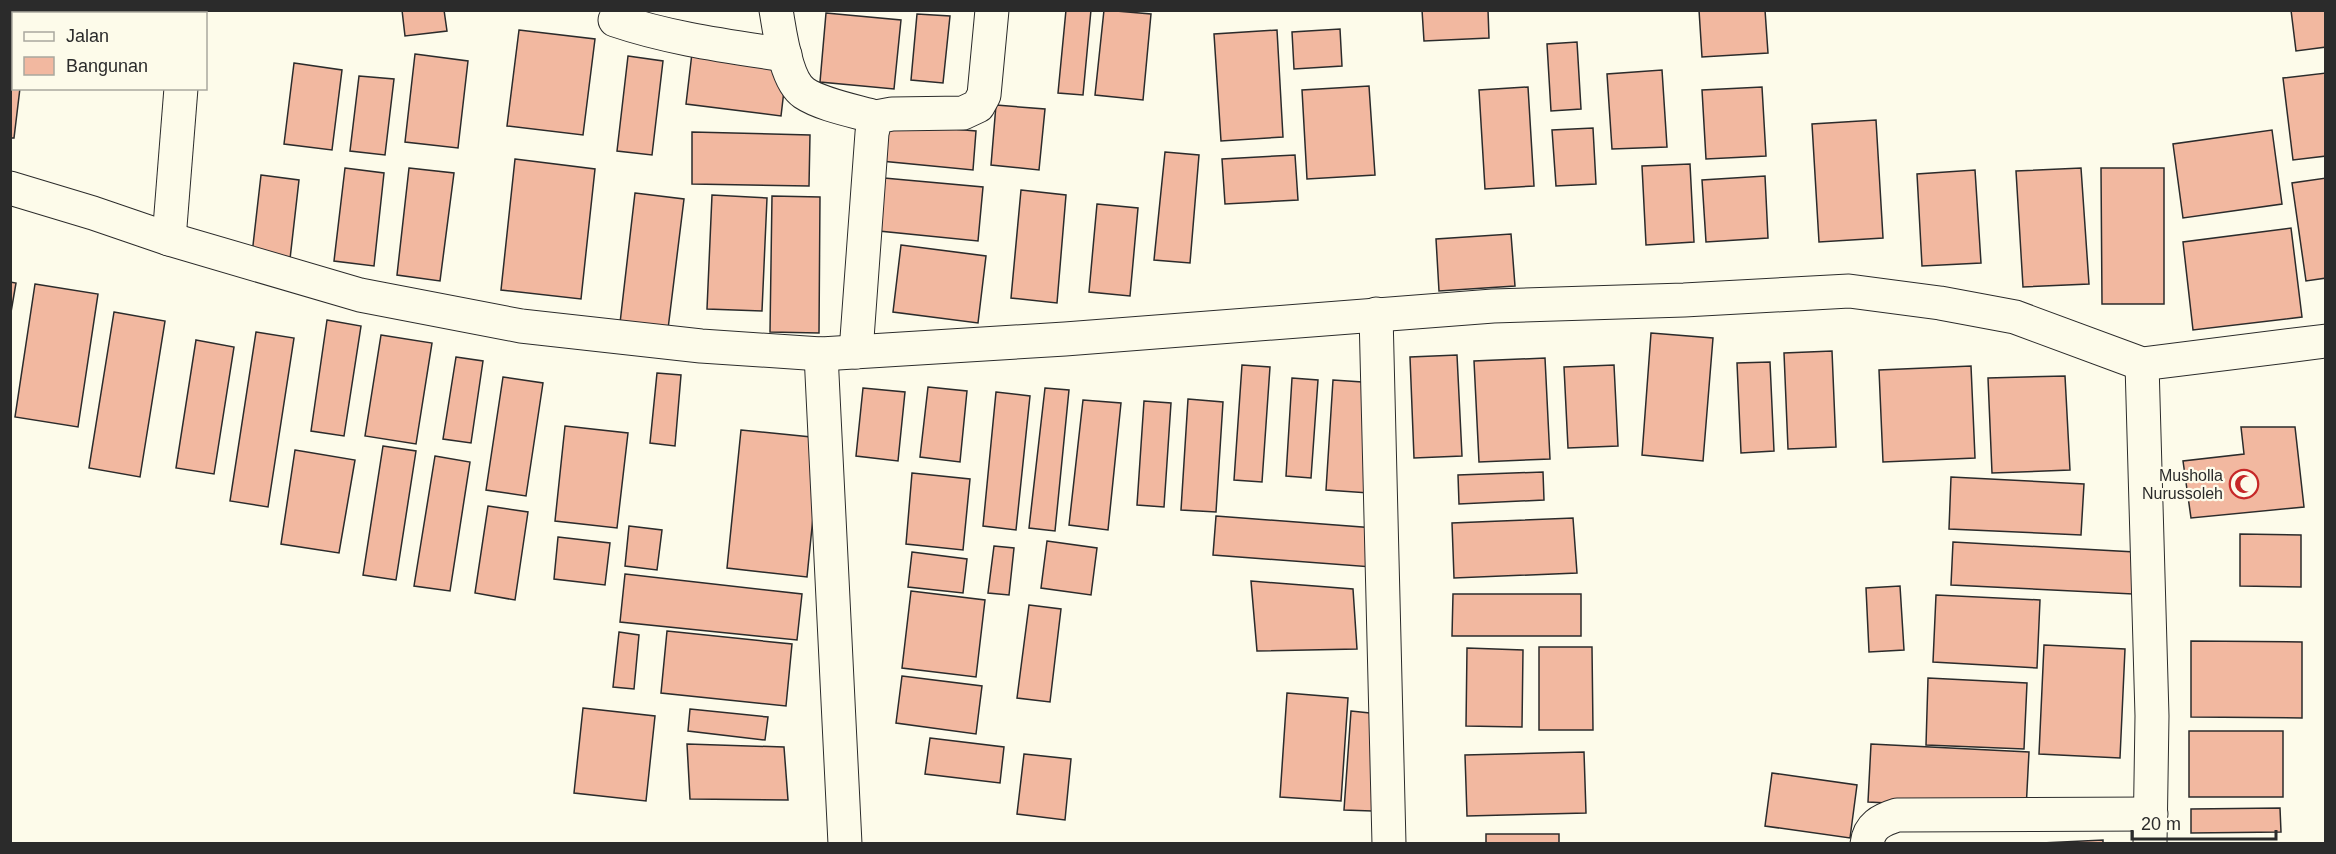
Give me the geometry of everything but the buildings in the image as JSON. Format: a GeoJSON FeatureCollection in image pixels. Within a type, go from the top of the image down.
{"type":"FeatureCollection","features":[{"type":"Feature","properties":{"kind":"street"},"geometry":{"type":"LineString","coordinates":[[776,10],[784,55],[795,82],[802,92],[813,98],[876,117],[892,114],[963,113],[978,106],[984,95],[992,10]]}},
{"type":"Feature","properties":{"kind":"street"},"geometry":{"type":"LineString","coordinates":[[615,20],[647,31],[686,40],[784,55]]}},
{"type":"Feature","properties":{"kind":"street"},"geometry":{"type":"LineString","coordinates":[[169,239],[181,90]]}},
{"type":"Feature","properties":{"kind":"street"},"geometry":{"type":"LineString","coordinates":[[856,352],[872,133],[876,117]]}},
{"type":"Feature","properties":{"kind":"street"},"geometry":{"type":"LineString","coordinates":[[10,188],[169,239],[360,295],[521,326],[701,346],[821,354],[1065,339],[1494,306],[1684,300],[1849,291],[1940,303],[2015,317],[2142,364],[2325,341]]}},
{"type":"Feature","properties":{"kind":"street"},"geometry":{"type":"LineString","coordinates":[[1376,314],[1389,843]]}},
{"type":"Feature","properties":{"kind":"street"},"geometry":{"type":"LineString","coordinates":[[821,354],[845,843]]}},
{"type":"Feature","properties":{"kind":"street"},"geometry":{"type":"LineString","coordinates":[[1867,843],[1868,836],[1879,820],[1897,815],[2151,829],[2152,716],[2142,364]]}},
{"type":"Feature","properties":{"kind":"place","name":"Musholla Nurussoleh"},"geometry":{"type":"Point","coordinates":[2244,484]}}]}
